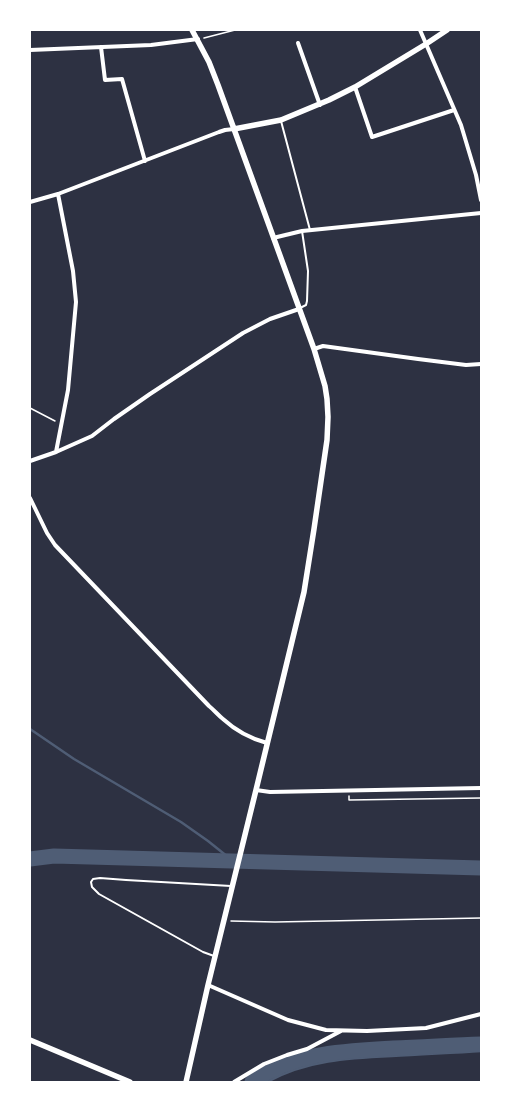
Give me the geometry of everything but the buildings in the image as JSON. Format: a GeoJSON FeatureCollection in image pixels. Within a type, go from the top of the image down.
{"type":"FeatureCollection","features":[{"type":"Feature","properties":{"kind":"street"},"geometry":{"type":"LineString","coordinates":[[186,1082],[232,884],[304,592],[327,440],[328,417],[325,386],[314,349],[209,62],[192,30]]}},
{"type":"Feature","properties":{"kind":"street"},"geometry":{"type":"LineString","coordinates":[[420,30],[460,125],[476,175],[481,200]]}},
{"type":"Feature","properties":{"kind":"street"},"geometry":{"type":"LineString","coordinates":[[30,202],[58,194],[219,132],[281,120],[320,104],[355,87],[447,30]]}},
{"type":"Feature","properties":{"kind":"street"},"geometry":{"type":"LineString","coordinates":[[30,50],[151,45],[198,39]]}},
{"type":"Feature","properties":{"kind":"street"},"geometry":{"type":"LineString","coordinates":[[298,43],[320,104]]}},
{"type":"Feature","properties":{"kind":"street"},"geometry":{"type":"LineString","coordinates":[[100,47],[105,80],[122,79],[145,161]]}},
{"type":"Feature","properties":{"kind":"street"},"geometry":{"type":"LineString","coordinates":[[355,87],[372,138],[454,110]]}},
{"type":"Feature","properties":{"kind":"street"},"geometry":{"type":"LineString","coordinates":[[476,175],[481,173]]}},
{"type":"Feature","properties":{"kind":"street"},"geometry":{"type":"LineString","coordinates":[[56,452],[68,390],[76,302],[73,271],[58,194]]}},
{"type":"Feature","properties":{"kind":"street"},"geometry":{"type":"LineString","coordinates":[[273,238],[310,230],[481,213]]}},
{"type":"Feature","properties":{"kind":"street"},"geometry":{"type":"LineString","coordinates":[[30,461],[56,452],[92,436],[150,394],[243,333],[270,319],[299,308]]}},
{"type":"Feature","properties":{"kind":"street"},"geometry":{"type":"LineString","coordinates":[[314,349],[324,346],[418,359],[481,364]]}},
{"type":"Feature","properties":{"kind":"street"},"geometry":{"type":"LineString","coordinates":[[30,498],[47,533],[56,545],[209,706],[224,721],[241,732],[268,743]]}},
{"type":"Feature","properties":{"kind":"street"},"geometry":{"type":"LineString","coordinates":[[256,790],[270,792],[481,788]]}},
{"type":"Feature","properties":{"kind":"street"},"geometry":{"type":"LineString","coordinates":[[208,985],[288,1020],[326,1030],[367,1031],[426,1028],[481,1014]]}},
{"type":"Feature","properties":{"kind":"street"},"geometry":{"type":"LineString","coordinates":[[234,1082],[264,1064],[286,1055],[307,1049],[342,1031]]}},
{"type":"Feature","properties":{"kind":"street"},"geometry":{"type":"LineString","coordinates":[[30,1040],[119,1080],[130,1082]]}},
{"type":"Feature","properties":{"kind":"lane"},"geometry":{"type":"LineString","coordinates":[[281,120],[310,230]]}},
{"type":"Feature","properties":{"kind":"lane"},"geometry":{"type":"LineString","coordinates":[[299,308],[306,305],[307,301],[308,271],[302,231]]}},
{"type":"Feature","properties":{"kind":"lane"},"geometry":{"type":"LineString","coordinates":[[215,956],[203,952],[99,894],[92,887],[91,882],[93,879],[100,878],[232,884]]}},
{"type":"Feature","properties":{"kind":"path"},"geometry":{"type":"LineString","coordinates":[[198,39],[235,30]]}},
{"type":"Feature","properties":{"kind":"path"},"geometry":{"type":"LineString","coordinates":[[30,408],[62,424]]}},
{"type":"Feature","properties":{"kind":"path"},"geometry":{"type":"LineString","coordinates":[[348,791],[349,800],[481,798]]}},
{"type":"Feature","properties":{"kind":"path"},"geometry":{"type":"LineString","coordinates":[[230,921],[275,922],[481,918]]}},
{"type":"Feature","properties":{"kind":"waterway"},"geometry":{"type":"LineString","coordinates":[[30,729],[74,759],[181,822],[233,861]]}},
{"type":"Feature","properties":{"kind":"waterway"},"geometry":{"type":"LineString","coordinates":[[30,859],[54,856],[481,868]]}},
{"type":"Feature","properties":{"kind":"waterway"},"geometry":{"type":"LineString","coordinates":[[252,1082],[285,1064],[338,1052],[481,1044]]}},
{"type":"Feature","properties":{"kind":"waterway"},"geometry":{"type":"LineString","coordinates":[[267,1082],[297,1069],[344,1059],[481,1051]]}}]}
